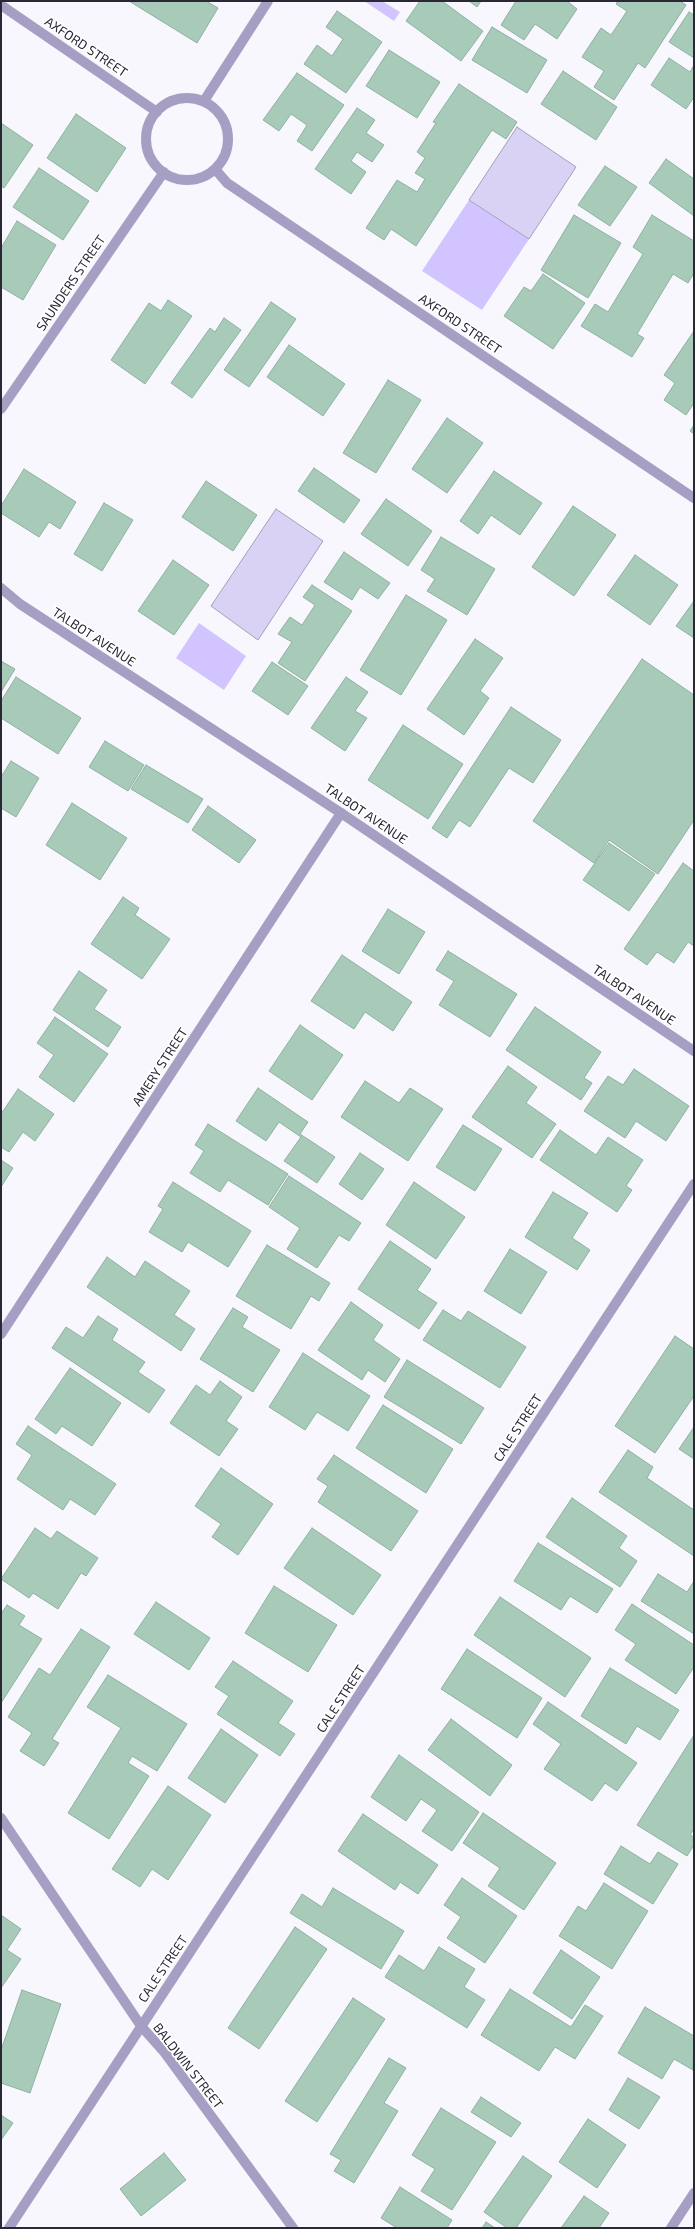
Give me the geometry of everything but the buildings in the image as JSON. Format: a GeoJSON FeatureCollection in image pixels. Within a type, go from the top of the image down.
{"type":"FeatureCollection","features":[{"type":"Feature","properties":{"kind":"street"},"geometry":{"type":"LineString","coordinates":[[204,101],[268,1]]}},
{"type":"Feature","properties":{"kind":"street","name":"AXFORD STREET"},"geometry":{"type":"LineString","coordinates":[[1,5],[157,112]]}},
{"type":"Feature","properties":{"kind":"street"},"geometry":{"type":"LineString","coordinates":[[187,97],[204,101],[213,106],[223,117],[228,129],[228,144],[224,158],[215,169],[198,178],[184,180],[170,177],[158,168],[146,147],[146,133],[151,119],[157,112],[172,100],[187,97]]}},
{"type":"Feature","properties":{"kind":"street","name":"AXFORD STREET"},"geometry":{"type":"LineString","coordinates":[[215,169],[228,183],[694,498]]}},
{"type":"Feature","properties":{"kind":"street","name":"SAUNDERS STREET"},"geometry":{"type":"LineString","coordinates":[[1,410],[164,172]]}},
{"type":"Feature","properties":{"kind":"street","name":"TALBOT AVENUE"},"geometry":{"type":"LineString","coordinates":[[1,588],[20,604],[341,814],[694,1051]]}},
{"type":"Feature","properties":{"kind":"street","name":"TALBOT AVENUE"},"geometry":{"type":"LineString","coordinates":[[1,598],[20,604]]}},
{"type":"Feature","properties":{"kind":"street","name":"AMERY STREET"},"geometry":{"type":"LineString","coordinates":[[1,1334],[341,814]]}},
{"type":"Feature","properties":{"kind":"street","name":"CALE STREET"},"geometry":{"type":"LineString","coordinates":[[10,2228],[140,2026],[694,1184]]}},
{"type":"Feature","properties":{"kind":"street","name":"BALDWIN STREET"},"geometry":{"type":"LineString","coordinates":[[1,1818],[140,2026],[165,2053],[293,2228]]}},
{"type":"Feature","properties":{"kind":"street"},"geometry":{"type":"LineString","coordinates":[[671,2228],[694,2194]]}},
{"type":"Feature","properties":{"kind":"shaded area"},"geometry":{"type":"Polygon","coordinates":[[[364,1],[382,1],[400,12],[394,21],[364,1]]]}},
{"type":"Feature","properties":{"kind":"shaded area"},"geometry":{"type":"Polygon","coordinates":[[[517,127],[576,167],[529,239],[469,200],[517,127]]]}},
{"type":"Feature","properties":{"kind":"shaded area"},"geometry":{"type":"Polygon","coordinates":[[[469,200],[529,239],[482,310],[422,271],[469,200]]]}},
{"type":"Feature","properties":{"kind":"shaded area"},"geometry":{"type":"Polygon","coordinates":[[[276,509],[323,541],[258,640],[211,606],[276,509]]]}},
{"type":"Feature","properties":{"kind":"shaded area"},"geometry":{"type":"Polygon","coordinates":[[[199,623],[246,656],[224,690],[176,658],[199,623]]]}}]}
